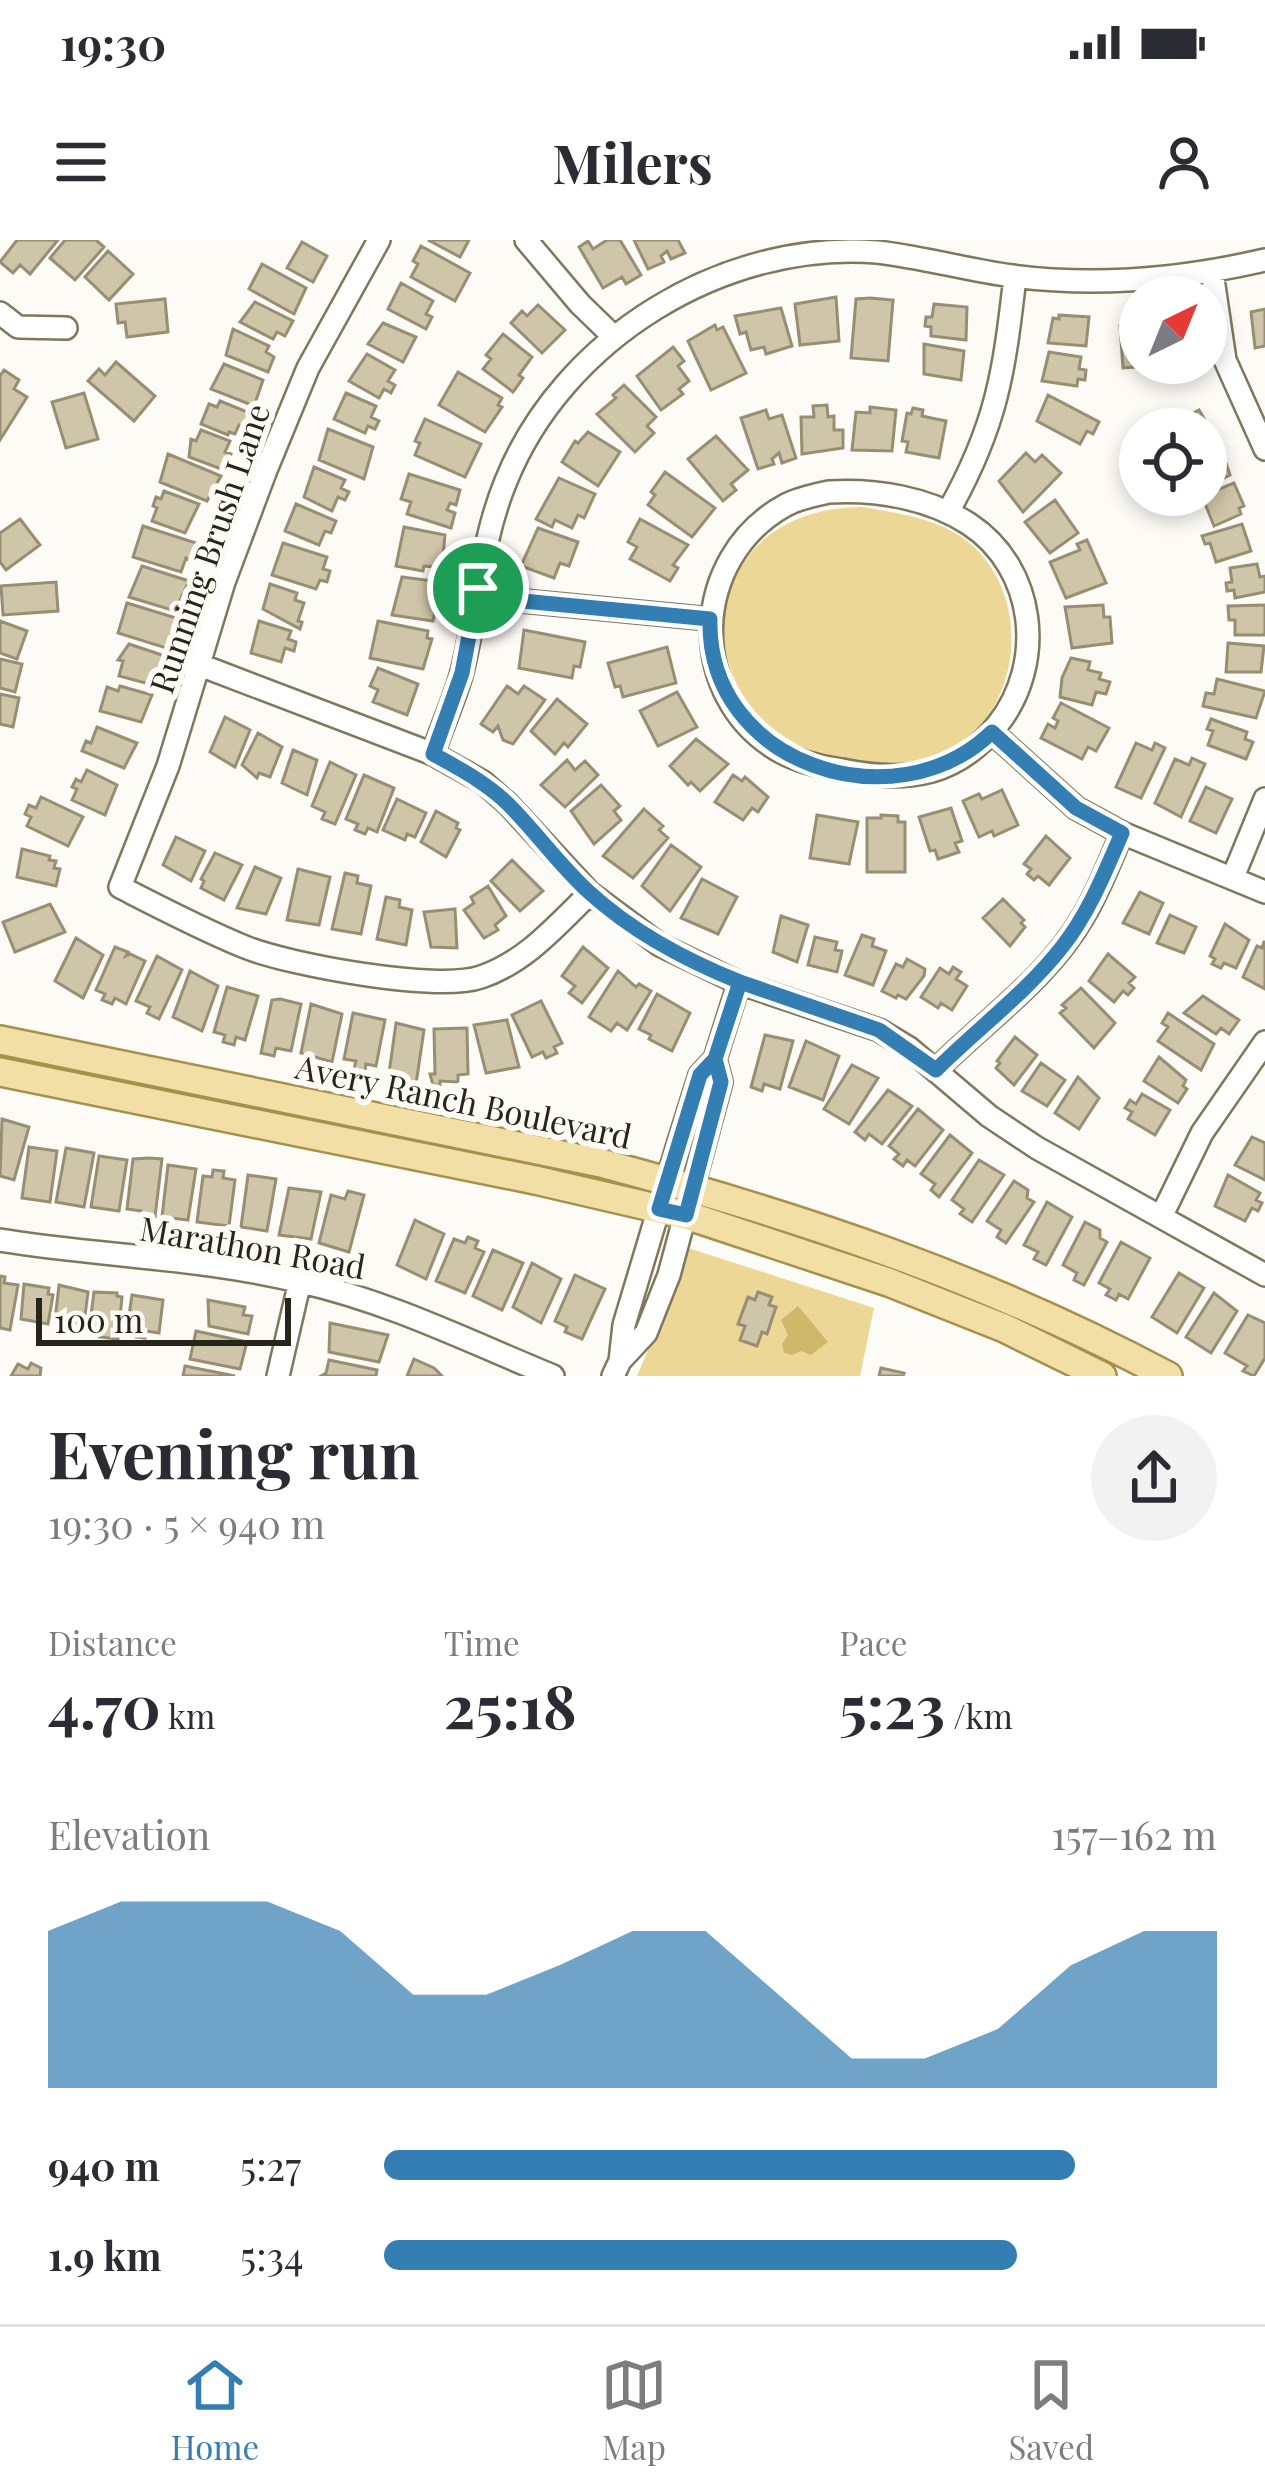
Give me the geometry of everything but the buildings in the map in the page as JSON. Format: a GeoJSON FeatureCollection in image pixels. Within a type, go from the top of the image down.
{"type":"FeatureCollection","features":[{"type":"Feature","properties":{"kind":"main road","name":"Avery Ranch Boulevard"},"geometry":{"type":"LineString","coordinates":[[0,1040],[602,1163],[676,1198],[1004,1328],[1102,1376]]}},
{"type":"Feature","properties":{"kind":"main road","name":"Avery Ranch Boulevard"},"geometry":{"type":"LineString","coordinates":[[0,1072],[535,1180],[676,1198],[820,1225],[1038,1311],[1168,1376]]}},
{"type":"Feature","properties":{"kind":"street","name":"Running Brush Lane"},"geometry":{"type":"LineString","coordinates":[[379,240],[308,368],[224,582],[168,766],[120,887],[250,950],[445,984],[479,978],[530,951],[590,893]]}},
{"type":"Feature","properties":{"kind":"street"},"geometry":{"type":"LineString","coordinates":[[526,240],[614,337]]}},
{"type":"Feature","properties":{"kind":"street"},"geometry":{"type":"LineString","coordinates":[[759,240],[766,263]]}},
{"type":"Feature","properties":{"kind":"street"},"geometry":{"type":"LineString","coordinates":[[433,754],[462,673],[492,520],[527,437],[553,400],[614,337],[687,291],[766,263],[824,253],[878,252],[1015,277],[1124,280],[1212,272],[1265,260]]}},
{"type":"Feature","properties":{"kind":"street"},"geometry":{"type":"LineString","coordinates":[[1212,272],[1225,360],[1265,449]]}},
{"type":"Feature","properties":{"kind":"street"},"geometry":{"type":"LineString","coordinates":[[948,512],[998,399],[1015,277]]}},
{"type":"Feature","properties":{"kind":"street"},"geometry":{"type":"LineString","coordinates":[[0,313],[18,327],[66,328]]}},
{"type":"Feature","properties":{"kind":"street"},"geometry":{"type":"LineString","coordinates":[[853,490],[906,498],[948,512],[993,544],[1021,592],[1028,620],[1027,666],[1010,710],[957,761],[914,775],[884,777],[800,760],[767,742],[736,711],[714,663],[710,619],[726,567],[743,541],[786,505],[829,492],[853,490]]}},
{"type":"Feature","properties":{"kind":"street"},"geometry":{"type":"LineString","coordinates":[[478,588],[523,601],[710,619]]}},
{"type":"Feature","properties":{"kind":"street"},"geometry":{"type":"LineString","coordinates":[[200,665],[433,754],[483,782],[590,893],[660,945],[740,982],[879,1030],[1037,1148],[1265,1275]]}},
{"type":"Feature","properties":{"kind":"street"},"geometry":{"type":"LineString","coordinates":[[992,732],[1076,808],[1122,833],[1265,892]]}},
{"type":"Feature","properties":{"kind":"street"},"geometry":{"type":"LineString","coordinates":[[1233,877],[1265,799]]}},
{"type":"Feature","properties":{"kind":"street"},"geometry":{"type":"LineString","coordinates":[[936,1070],[1064,945],[1083,918],[1122,833]]}},
{"type":"Feature","properties":{"kind":"street"},"geometry":{"type":"LineString","coordinates":[[617,1368],[624,1325],[721,1082],[715,1059],[740,982]]}},
{"type":"Feature","properties":{"kind":"street"},"geometry":{"type":"LineString","coordinates":[[1162,1215],[1202,1133],[1265,1042]]}},
{"type":"Feature","properties":{"kind":"street","name":"Marathon Road"},"geometry":{"type":"LineString","coordinates":[[0,1240],[300,1281],[390,1306],[553,1376]]}},
{"type":"Feature","properties":{"kind":"street"},"geometry":{"type":"LineString","coordinates":[[278,1376],[300,1281]]}},
{"type":"Feature","properties":{"kind":"shaded area"},"geometry":{"type":"Polygon","coordinates":[[[863,507],[921,519],[961,537],[995,574],[1008,607],[1011,642],[1006,676],[993,708],[972,735],[943,754],[907,763],[831,757],[776,731],[740,690],[724,642],[729,593],[754,550],[798,519],[863,507]]]}},
{"type":"Feature","properties":{"kind":"shaded area"},"geometry":{"type":"Polygon","coordinates":[[[685,1247],[874,1308],[860,1376],[637,1376],[671,1297],[685,1247]]]}},
{"type":"Feature","properties":{"kind":"shaded area"},"geometry":{"type":"Polygon","coordinates":[[[798,1306],[828,1342],[811,1355],[784,1353],[782,1344],[788,1335],[781,1320],[798,1306]]]}},
{"type":"Feature","properties":{"kind":"route"},"geometry":{"type":"LineString","coordinates":[[478,588],[462,673],[433,754],[483,782],[590,893],[630,925],[691,962],[740,982],[715,1059],[721,1082],[686,1215],[659,1209],[700,1075],[715,1059],[740,982],[879,1030],[936,1070],[1042,970],[1083,918],[1122,833],[1076,808],[992,732],[957,761],[914,775],[884,777],[800,760],[780,752],[736,711],[714,663],[710,619],[523,601],[478,588]]}}]}
